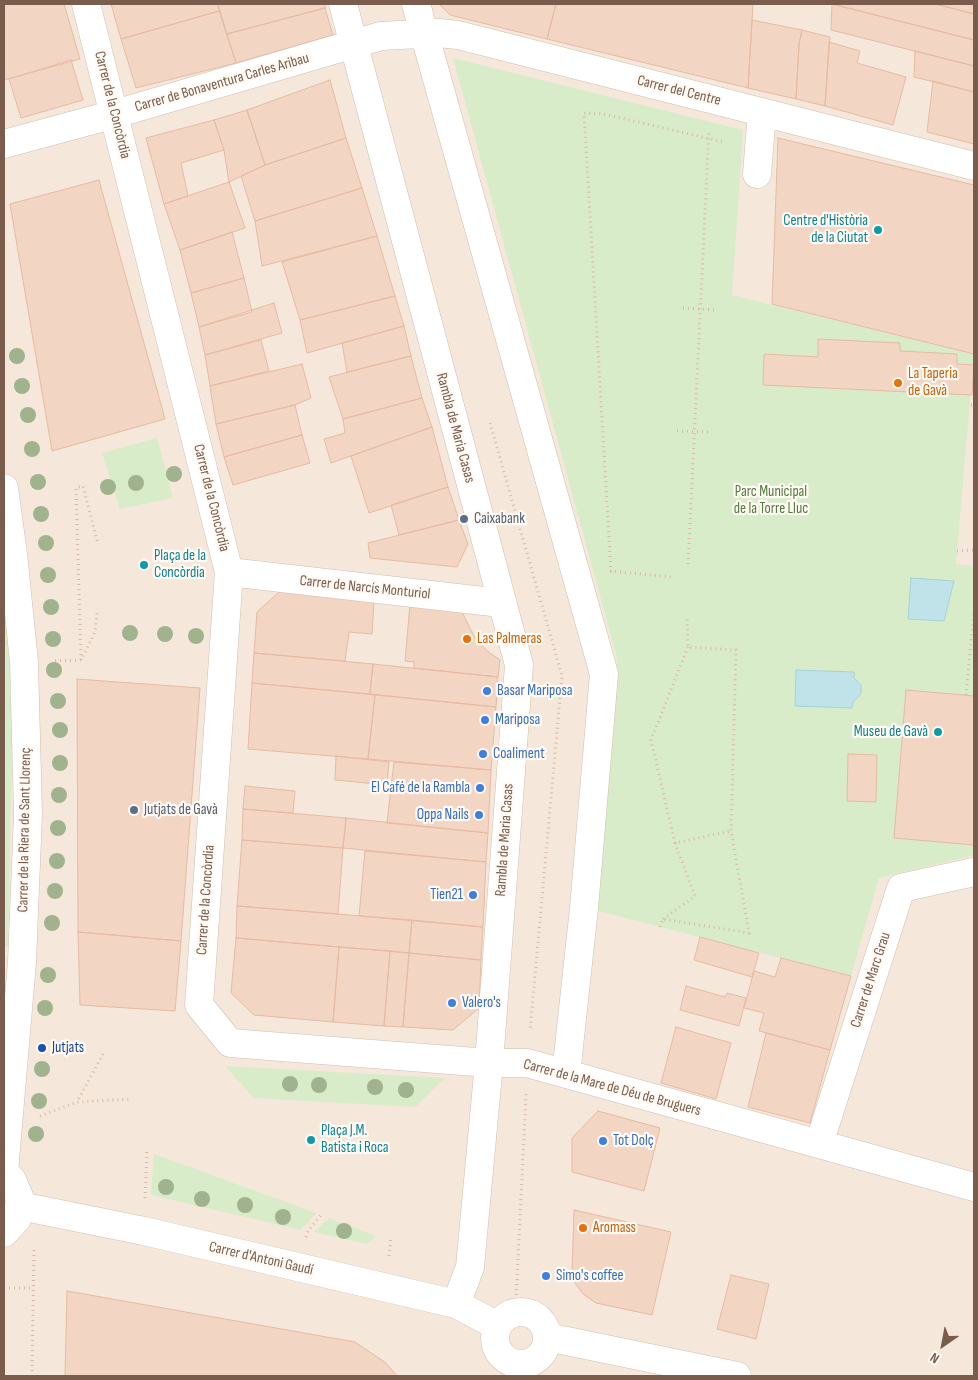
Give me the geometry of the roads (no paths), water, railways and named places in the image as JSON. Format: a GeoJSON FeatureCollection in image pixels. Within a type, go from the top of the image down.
{"type":"FeatureCollection","features":[{"type":"Feature","properties":{"kind":"street","name":"Carrer de la Concòrdia"},"geometry":{"type":"LineString","coordinates":[[86,4],[229,572],[199,1005]]}},
{"type":"Feature","properties":{"kind":"street","name":"Rambla de Maria Casas"},"geometry":{"type":"LineString","coordinates":[[343,4],[519,665],[489,1063],[470,1266],[456,1304]]}},
{"type":"Feature","properties":{"kind":"street"},"geometry":{"type":"LineString","coordinates":[[416,4],[604,674],[584,908],[566,1074]]}},
{"type":"Feature","properties":{"kind":"street","name":"Carrer del Centre"},"geometry":{"type":"LineString","coordinates":[[382,36],[458,35],[974,166]]}},
{"type":"Feature","properties":{"kind":"street","name":"Carrer de Bonaventura Carles Aribau"},"geometry":{"type":"LineString","coordinates":[[4,144],[115,114],[382,36]]}},
{"type":"Feature","properties":{"kind":"street"},"geometry":{"type":"LineString","coordinates":[[757,174],[762,112]]}},
{"type":"Feature","properties":{"kind":"street","name":"Carrer de la Riera de Sant Llorenç"},"geometry":{"type":"LineString","coordinates":[[4,488],[24,662],[28,824],[22,962],[4,1172]]}},
{"type":"Feature","properties":{"kind":"street","name":"Carrer de Narcís Monturiol"},"geometry":{"type":"LineString","coordinates":[[229,572],[501,603]]}},
{"type":"Feature","properties":{"kind":"street","name":"Carrer de Marc Grau"},"geometry":{"type":"LineString","coordinates":[[819,1144],[901,888],[974,872]]}},
{"type":"Feature","properties":{"kind":"street","name":"Carrer de la Mare de Déu de Bruguers"},"geometry":{"type":"LineString","coordinates":[[199,1005],[230,1043],[489,1063],[527,1063],[974,1186]]}},
{"type":"Feature","properties":{"kind":"street"},"geometry":{"type":"LineString","coordinates":[[4,1172],[18,1190],[20,1206],[17,1219],[4,1234]]}},
{"type":"Feature","properties":{"kind":"street","name":"Carrer d'Antoni Gaudí"},"geometry":{"type":"LineString","coordinates":[[20,1206],[144,1231],[456,1304],[498,1326]]}},
{"type":"Feature","properties":{"kind":"street"},"geometry":{"type":"LineString","coordinates":[[527,1312],[540,1319],[547,1337],[546,1347],[537,1359],[514,1370],[499,1350],[496,1336],[498,1326],[512,1313],[527,1312]]}},
{"type":"Feature","properties":{"kind":"street"},"geometry":{"type":"LineString","coordinates":[[547,1337],[737,1376]]}},
{"type":"Feature","properties":{"kind":"water"},"geometry":{"type":"Polygon","coordinates":[[[911,578],[954,581],[944,621],[908,619],[911,578]]]}},
{"type":"Feature","properties":{"kind":"water"},"geometry":{"type":"Polygon","coordinates":[[[796,670],[854,672],[854,678],[861,685],[861,694],[853,702],[852,708],[795,706],[796,670]]]}},
{"type":"Feature","properties":{"kind":"place","name":"Centre d'Història de la Ciutat"},"geometry":{"type":"Point","coordinates":[878,230]}},
{"type":"Feature","properties":{"kind":"place","name":"La Taperia de Gavà"},"geometry":{"type":"Point","coordinates":[898,383]}},
{"type":"Feature","properties":{"kind":"place","name":"Caixabank"},"geometry":{"type":"Point","coordinates":[464,519]}},
{"type":"Feature","properties":{"kind":"place","name":"Plaça de la Concòrdia"},"geometry":{"type":"Point","coordinates":[144,565]}},
{"type":"Feature","properties":{"kind":"place","name":"Las Palmeras"},"geometry":{"type":"Point","coordinates":[467,639]}},
{"type":"Feature","properties":{"kind":"place","name":"Basar Mariposa"},"geometry":{"type":"Point","coordinates":[487,691]}},
{"type":"Feature","properties":{"kind":"place","name":"Mariposa"},"geometry":{"type":"Point","coordinates":[485,720]}},
{"type":"Feature","properties":{"kind":"place","name":"Museu de Gavà"},"geometry":{"type":"Point","coordinates":[938,732]}},
{"type":"Feature","properties":{"kind":"place","name":"Coaliment"},"geometry":{"type":"Point","coordinates":[483,754]}},
{"type":"Feature","properties":{"kind":"place","name":"El Café de la Rambla"},"geometry":{"type":"Point","coordinates":[480,788]}},
{"type":"Feature","properties":{"kind":"place","name":"Jutjats de Gavà"},"geometry":{"type":"Point","coordinates":[134,810]}},
{"type":"Feature","properties":{"kind":"place","name":"Oppa Nails"},"geometry":{"type":"Point","coordinates":[479,815]}},
{"type":"Feature","properties":{"kind":"place","name":"Tien21"},"geometry":{"type":"Point","coordinates":[473,895]}},
{"type":"Feature","properties":{"kind":"place","name":"Valero's"},"geometry":{"type":"Point","coordinates":[452,1003]}},
{"type":"Feature","properties":{"kind":"place","name":"Jutjats"},"geometry":{"type":"Point","coordinates":[42,1048]}},
{"type":"Feature","properties":{"kind":"place","name":"Plaça J.M. Batista i Roca"},"geometry":{"type":"Point","coordinates":[311,1140]}},
{"type":"Feature","properties":{"kind":"place","name":"Tot Dolç"},"geometry":{"type":"Point","coordinates":[603,1141]}},
{"type":"Feature","properties":{"kind":"place","name":"Aromass"},"geometry":{"type":"Point","coordinates":[583,1228]}},
{"type":"Feature","properties":{"kind":"place","name":"Simo's coffee"},"geometry":{"type":"Point","coordinates":[546,1276]}},
{"type":"Feature","properties":{"kind":"park label","name":"Parc Municipal de la Torre Lluc"},"geometry":{"type":"Point","coordinates":[771,500]}}]}
